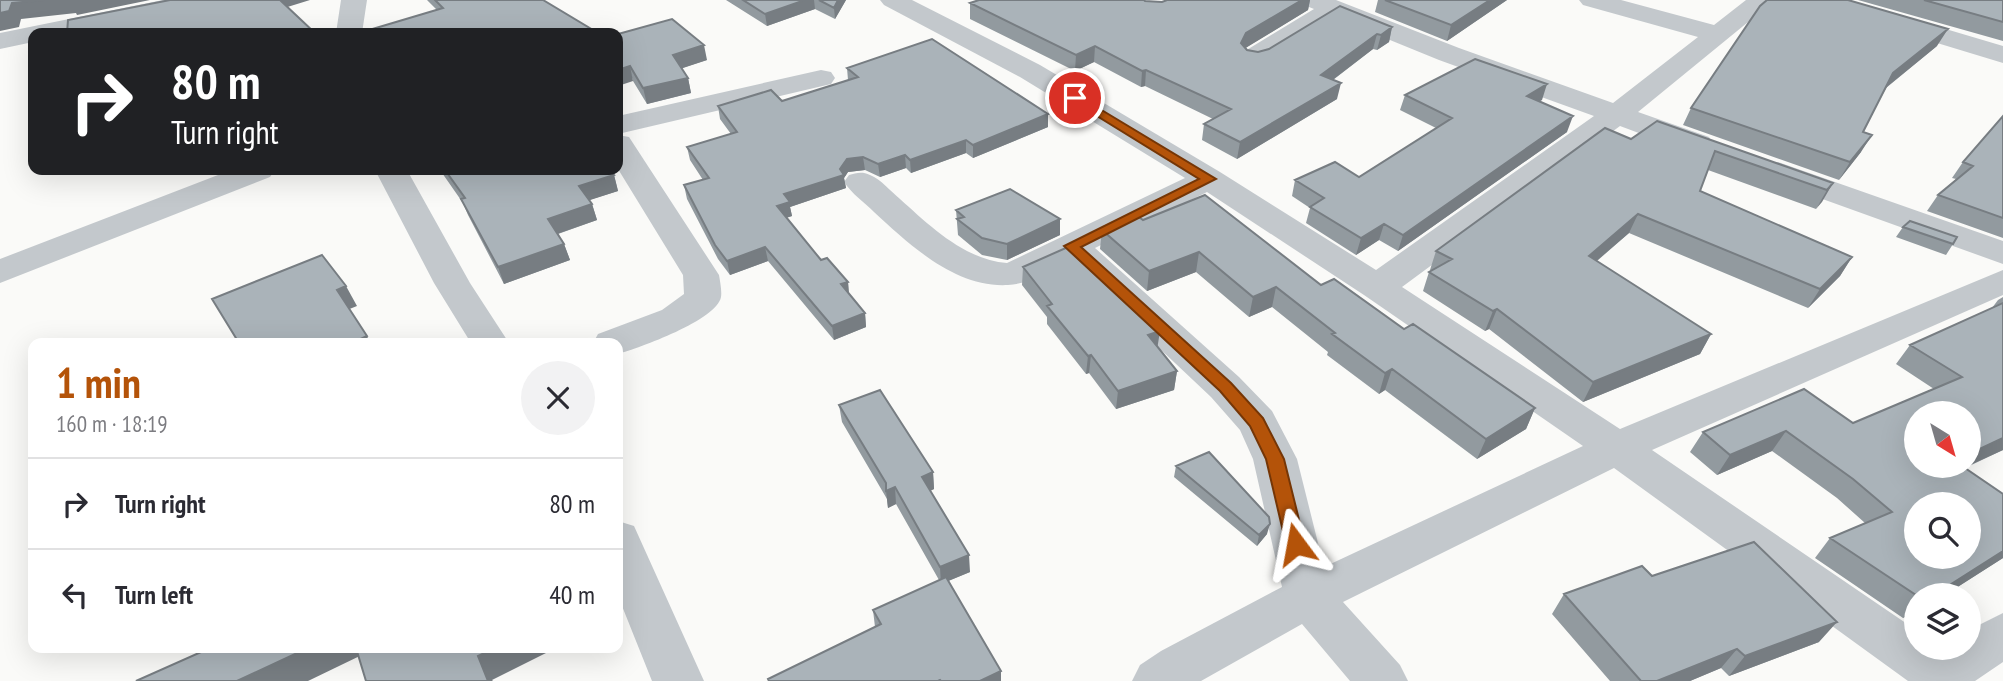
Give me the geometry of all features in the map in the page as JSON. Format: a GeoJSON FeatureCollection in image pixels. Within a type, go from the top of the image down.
{"type":"FeatureCollection","features":[{"type":"Feature","properties":{"kind":"street"},"geometry":{"type":"LineString","coordinates":[[65,28],[201,0]]}},
{"type":"Feature","properties":{"kind":"street"},"geometry":{"type":"LineString","coordinates":[[350,28],[354,0]]}},
{"type":"Feature","properties":{"kind":"street"},"geometry":{"type":"LineString","coordinates":[[893,0],[1030,71],[1209,179],[1377,287],[1617,448],[1944,678],[2003,635]]}},
{"type":"Feature","properties":{"kind":"street"},"geometry":{"type":"LineString","coordinates":[[1592,0],[1718,34]]}},
{"type":"Feature","properties":{"kind":"street"},"geometry":{"type":"LineString","coordinates":[[1377,287],[1617,114],[1762,0]]}},
{"type":"Feature","properties":{"kind":"street"},"geometry":{"type":"LineString","coordinates":[[1821,0],[2003,55]]}},
{"type":"Feature","properties":{"kind":"street"},"geometry":{"type":"LineString","coordinates":[[1255,57],[1324,4],[1449,54],[2003,253]]}},
{"type":"Feature","properties":{"kind":"street"},"geometry":{"type":"LineString","coordinates":[[0,41],[28,36]]}},
{"type":"Feature","properties":{"kind":"street"},"geometry":{"type":"LineString","coordinates":[[623,124],[821,78]]}},
{"type":"Feature","properties":{"kind":"street"},"geometry":{"type":"LineString","coordinates":[[623,152],[701,275],[703,298],[675,319],[623,339]]}},
{"type":"Feature","properties":{"kind":"street"},"geometry":{"type":"LineString","coordinates":[[0,272],[246,175]]}},
{"type":"Feature","properties":{"kind":"street"},"geometry":{"type":"LineString","coordinates":[[394,175],[452,283],[487,338]]}},
{"type":"Feature","properties":{"kind":"street"},"geometry":{"type":"LineString","coordinates":[[860,182],[952,258],[976,270],[1009,274],[1209,179]]}},
{"type":"Feature","properties":{"kind":"street"},"geometry":{"type":"LineString","coordinates":[[1071,246],[1226,387],[1257,422],[1275,459],[1308,597],[1381,681]]}},
{"type":"Feature","properties":{"kind":"street"},"geometry":{"type":"LineString","coordinates":[[1158,681],[1308,597],[1617,448],[2003,281]]}},
{"type":"Feature","properties":{"kind":"street"},"geometry":{"type":"LineString","coordinates":[[623,551],[678,681]]}},
{"type":"Feature","properties":{"kind":"building"},"geometry":{"type":"Polygon","coordinates":[[[0,0],[44,0],[12,3],[9,11],[0,13],[0,0]]]}},
{"type":"Feature","properties":{"kind":"building"},"geometry":{"type":"Polygon","coordinates":[[[170,0],[280,0],[310,28],[67,28],[68,20],[170,0]]]}},
{"type":"Feature","properties":{"kind":"building"},"geometry":{"type":"Polygon","coordinates":[[[435,0],[543,0],[590,28],[376,28],[443,8],[435,0]]]}},
{"type":"Feature","properties":{"kind":"building"},"geometry":{"type":"Polygon","coordinates":[[[743,0],[805,0],[765,14],[743,0]]]}},
{"type":"Feature","properties":{"kind":"building"},"geometry":{"type":"Polygon","coordinates":[[[819,0],[838,0],[834,8],[819,0]]]}},
{"type":"Feature","properties":{"kind":"building"},"geometry":{"type":"Polygon","coordinates":[[[979,0],[1302,0],[1246,33],[1241,43],[1247,50],[1258,52],[1269,49],[1340,6],[1392,27],[1381,35],[1377,34],[1321,75],[1341,83],[1240,142],[1204,124],[1231,109],[1146,70],[1142,71],[1095,46],[1076,55],[970,3],[979,0]]]}},
{"type":"Feature","properties":{"kind":"building"},"geometry":{"type":"Polygon","coordinates":[[[1385,0],[1490,0],[1451,25],[1385,0]]]}},
{"type":"Feature","properties":{"kind":"building"},"geometry":{"type":"Polygon","coordinates":[[[1767,0],[1848,0],[1948,29],[1893,73],[1863,132],[1872,135],[1850,162],[1691,108],[1760,6],[1767,0]]]}},
{"type":"Feature","properties":{"kind":"building"},"geometry":{"type":"Polygon","coordinates":[[[1924,0],[2003,0],[2003,22],[1924,0]]]}},
{"type":"Feature","properties":{"kind":"building"},"geometry":{"type":"Polygon","coordinates":[[[672,19],[704,45],[673,55],[688,78],[643,88],[630,66],[623,68],[623,33],[672,19]]]}},
{"type":"Feature","properties":{"kind":"building"},"geometry":{"type":"Polygon","coordinates":[[[932,39],[1048,114],[973,145],[966,140],[910,160],[905,155],[878,164],[863,157],[847,159],[840,169],[844,175],[784,194],[790,202],[777,206],[821,260],[827,258],[848,282],[841,284],[865,313],[832,326],[765,247],[727,261],[715,245],[684,185],[709,178],[687,147],[737,132],[718,106],[771,90],[782,101],[858,77],[847,68],[932,39]]]}},
{"type":"Feature","properties":{"kind":"building"},"geometry":{"type":"Polygon","coordinates":[[[1475,59],[1547,84],[1527,96],[1573,116],[1403,235],[1384,224],[1361,238],[1310,207],[1324,198],[1295,180],[1335,162],[1359,177],[1452,118],[1405,95],[1475,59]]]}},
{"type":"Feature","properties":{"kind":"building"},"geometry":{"type":"Polygon","coordinates":[[[2003,116],[2003,218],[1938,195],[1973,166],[1963,162],[2003,116]]]}},
{"type":"Feature","properties":{"kind":"building"},"geometry":{"type":"Polygon","coordinates":[[[1657,121],[1833,183],[1827,190],[1715,151],[1700,191],[1852,257],[1820,289],[1638,214],[1589,256],[1711,334],[1593,382],[1497,309],[1493,311],[1429,272],[1452,259],[1436,251],[1605,128],[1631,139],[1657,121]]]}},
{"type":"Feature","properties":{"kind":"building"},"geometry":{"type":"Polygon","coordinates":[[[449,175],[614,175],[579,186],[592,204],[548,219],[564,244],[498,267],[461,199],[465,198],[449,175]]]}},
{"type":"Feature","properties":{"kind":"building"},"geometry":{"type":"Polygon","coordinates":[[[1010,189],[1060,219],[1007,244],[982,238],[957,219],[964,217],[956,210],[1010,189]]]}},
{"type":"Feature","properties":{"kind":"building"},"geometry":{"type":"Polygon","coordinates":[[[1205,195],[1321,285],[1334,279],[1404,329],[1413,324],[1535,408],[1486,439],[1392,369],[1385,373],[1332,334],[1335,333],[1276,287],[1253,297],[1199,252],[1149,271],[1102,230],[1139,217],[1143,220],[1205,195]]]}},
{"type":"Feature","properties":{"kind":"building"},"geometry":{"type":"Polygon","coordinates":[[[1910,221],[1957,237],[1953,244],[1903,227],[1910,221]]]}},
{"type":"Feature","properties":{"kind":"building"},"geometry":{"type":"Polygon","coordinates":[[[1068,247],[1160,331],[1148,335],[1177,371],[1118,391],[1091,355],[1088,356],[1047,306],[1052,304],[1023,267],[1068,247]]]}},
{"type":"Feature","properties":{"kind":"building"},"geometry":{"type":"Polygon","coordinates":[[[322,255],[346,286],[337,290],[367,336],[236,338],[212,299],[322,255]]]}},
{"type":"Feature","properties":{"kind":"building"},"geometry":{"type":"Polygon","coordinates":[[[2003,303],[2003,438],[1981,448],[1981,401],[1905,401],[1962,377],[1910,345],[2003,303]]]}},
{"type":"Feature","properties":{"kind":"building"},"geometry":{"type":"Polygon","coordinates":[[[1804,389],[1853,423],[1904,401],[1904,478],[1980,478],[2003,494],[2003,551],[1981,565],[1981,492],[1904,492],[1904,569],[1975,569],[1953,583],[1904,583],[1904,587],[1830,538],[1892,512],[1853,479],[1786,431],[1730,455],[1703,432],[1804,389]]]}},
{"type":"Feature","properties":{"kind":"building"},"geometry":{"type":"Polygon","coordinates":[[[880,390],[933,472],[922,477],[969,555],[940,567],[895,487],[886,491],[886,483],[839,405],[880,390]]]}},
{"type":"Feature","properties":{"kind":"building"},"geometry":{"type":"Polygon","coordinates":[[[1209,452],[1269,517],[1270,524],[1259,535],[1176,466],[1209,452]]]}},
{"type":"Feature","properties":{"kind":"building"},"geometry":{"type":"Polygon","coordinates":[[[1754,542],[1837,622],[1745,656],[1737,649],[1657,681],[1641,681],[1564,594],[1642,566],[1652,576],[1754,542]]]}},
{"type":"Feature","properties":{"kind":"building"},"geometry":{"type":"Polygon","coordinates":[[[946,577],[1001,671],[980,681],[769,681],[768,679],[881,624],[873,610],[946,577]]]}},
{"type":"Feature","properties":{"kind":"building"},"geometry":{"type":"Polygon","coordinates":[[[199,653],[297,653],[237,681],[136,681],[199,653]]]}},
{"type":"Feature","properties":{"kind":"building"},"geometry":{"type":"Polygon","coordinates":[[[358,653],[484,653],[478,656],[488,681],[366,681],[358,653]]]}},
{"type":"Feature","properties":{"kind":"route"},"geometry":{"type":"LineString","coordinates":[[1075,98],[1209,179],[1071,246],[1226,387],[1257,422],[1275,459],[1296,544]]}}]}
